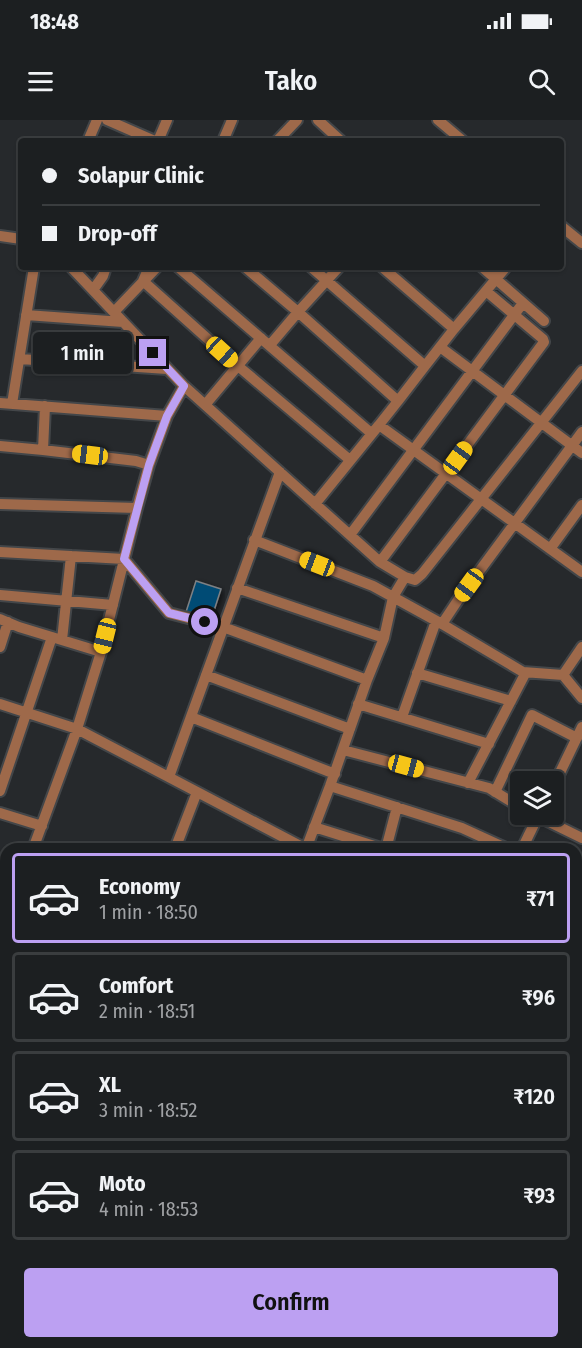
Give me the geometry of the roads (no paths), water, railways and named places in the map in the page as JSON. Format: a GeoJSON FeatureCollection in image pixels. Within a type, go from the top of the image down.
{"type":"FeatureCollection","features":[{"type":"Feature","properties":{"kind":"street"},"geometry":{"type":"LineString","coordinates":[[89,138],[97,120]]}},
{"type":"Feature","properties":{"kind":"street"},"geometry":{"type":"LineString","coordinates":[[107,120],[149,138]]}},
{"type":"Feature","properties":{"kind":"street"},"geometry":{"type":"LineString","coordinates":[[158,138],[167,120]]}},
{"type":"Feature","properties":{"kind":"street"},"geometry":{"type":"LineString","coordinates":[[224,138],[232,120]]}},
{"type":"Feature","properties":{"kind":"street"},"geometry":{"type":"LineString","coordinates":[[280,138],[297,120]]}},
{"type":"Feature","properties":{"kind":"street"},"geometry":{"type":"LineString","coordinates":[[318,120],[338,138]]}},
{"type":"Feature","properties":{"kind":"street"},"geometry":{"type":"LineString","coordinates":[[438,120],[459,138]]}},
{"type":"Feature","properties":{"kind":"street"},"geometry":{"type":"LineString","coordinates":[[564,228],[582,243]]}},
{"type":"Feature","properties":{"kind":"street"},"geometry":{"type":"LineString","coordinates":[[0,236],[18,239]]}},
{"type":"Feature","properties":{"kind":"street"},"geometry":{"type":"LineString","coordinates":[[12,404],[34,270]]}},
{"type":"Feature","properties":{"kind":"street"},"geometry":{"type":"LineString","coordinates":[[74,270],[184,386],[380,562],[405,577],[415,580],[582,371]]}},
{"type":"Feature","properties":{"kind":"street"},"geometry":{"type":"LineString","coordinates":[[93,290],[105,270]]}},
{"type":"Feature","properties":{"kind":"street"},"geometry":{"type":"LineString","coordinates":[[143,282],[147,270]]}},
{"type":"Feature","properties":{"kind":"street"},"geometry":{"type":"LineString","coordinates":[[114,312],[154,270]]}},
{"type":"Feature","properties":{"kind":"street"},"geometry":{"type":"LineString","coordinates":[[181,270],[265,342],[375,429],[413,450],[582,572]]}},
{"type":"Feature","properties":{"kind":"street"},"geometry":{"type":"LineString","coordinates":[[249,270],[398,401]]}},
{"type":"Feature","properties":{"kind":"street"},"geometry":{"type":"LineString","coordinates":[[314,270],[425,366]]}},
{"type":"Feature","properties":{"kind":"street"},"geometry":{"type":"LineString","coordinates":[[205,405],[238,366],[298,312],[336,270]]}},
{"type":"Feature","properties":{"kind":"street"},"geometry":{"type":"LineString","coordinates":[[385,270],[454,329]]}},
{"type":"Feature","properties":{"kind":"street"},"geometry":{"type":"LineString","coordinates":[[486,270],[544,321]]}},
{"type":"Feature","properties":{"kind":"street"},"geometry":{"type":"LineString","coordinates":[[315,504],[504,270]]}},
{"type":"Feature","properties":{"kind":"street"},"geometry":{"type":"LineString","coordinates":[[143,282],[350,460]]}},
{"type":"Feature","properties":{"kind":"street"},"geometry":{"type":"LineString","coordinates":[[380,562],[544,342],[486,291]]}},
{"type":"Feature","properties":{"kind":"street"},"geometry":{"type":"LineString","coordinates":[[350,535],[523,303]]}},
{"type":"Feature","properties":{"kind":"street"},"geometry":{"type":"LineString","coordinates":[[26,315],[123,322]]}},
{"type":"Feature","properties":{"kind":"street"},"geometry":{"type":"LineString","coordinates":[[440,347],[582,453]]}},
{"type":"Feature","properties":{"kind":"street"},"geometry":{"type":"LineString","coordinates":[[20,359],[167,369]]}},
{"type":"Feature","properties":{"kind":"street"},"geometry":{"type":"LineString","coordinates":[[35,843],[77,729],[101,652],[149,465],[167,416],[184,386]]}},
{"type":"Feature","properties":{"kind":"street"},"geometry":{"type":"LineString","coordinates":[[0,403],[167,416]]}},
{"type":"Feature","properties":{"kind":"street"},"geometry":{"type":"LineString","coordinates":[[44,450],[45,406]]}},
{"type":"Feature","properties":{"kind":"street"},"geometry":{"type":"LineString","coordinates":[[402,717],[417,673],[439,622],[458,600],[582,432]]}},
{"type":"Feature","properties":{"kind":"street"},"geometry":{"type":"LineString","coordinates":[[0,446],[136,461],[149,465]]}},
{"type":"Feature","properties":{"kind":"street"},"geometry":{"type":"LineString","coordinates":[[169,777],[280,472]]}},
{"type":"Feature","properties":{"kind":"street"},"geometry":{"type":"LineString","coordinates":[[0,504],[137,508]]}},
{"type":"Feature","properties":{"kind":"street"},"geometry":{"type":"LineString","coordinates":[[550,549],[582,504]]}},
{"type":"Feature","properties":{"kind":"street"},"geometry":{"type":"LineString","coordinates":[[254,540],[359,579],[439,622],[525,674],[562,675],[582,698]]}},
{"type":"Feature","properties":{"kind":"street"},"geometry":{"type":"LineString","coordinates":[[0,552],[124,559],[169,613],[223,627],[366,681]]}},
{"type":"Feature","properties":{"kind":"street"},"geometry":{"type":"LineString","coordinates":[[0,791],[26,712],[57,638],[66,602],[71,556]]}},
{"type":"Feature","properties":{"kind":"street"},"geometry":{"type":"LineString","coordinates":[[308,843],[335,774],[366,681],[384,638],[393,597],[405,577]]}},
{"type":"Feature","properties":{"kind":"street"},"geometry":{"type":"LineString","coordinates":[[237,588],[384,638]]}},
{"type":"Feature","properties":{"kind":"street"},"geometry":{"type":"LineString","coordinates":[[0,596],[113,605]]}},
{"type":"Feature","properties":{"kind":"street"},"geometry":{"type":"LineString","coordinates":[[0,647],[4,621],[101,652]]}},
{"type":"Feature","properties":{"kind":"street"},"geometry":{"type":"LineString","coordinates":[[562,675],[582,647]]}},
{"type":"Feature","properties":{"kind":"street"},"geometry":{"type":"LineString","coordinates":[[417,673],[511,701]]}},
{"type":"Feature","properties":{"kind":"street"},"geometry":{"type":"LineString","coordinates":[[468,783],[525,674]]}},
{"type":"Feature","properties":{"kind":"street"},"geometry":{"type":"LineString","coordinates":[[206,675],[350,729]]}},
{"type":"Feature","properties":{"kind":"street"},"geometry":{"type":"LineString","coordinates":[[0,704],[77,729],[295,843]]}},
{"type":"Feature","properties":{"kind":"street"},"geometry":{"type":"LineString","coordinates":[[358,704],[489,744]]}},
{"type":"Feature","properties":{"kind":"street"},"geometry":{"type":"LineString","coordinates":[[495,792],[532,715],[577,738]]}},
{"type":"Feature","properties":{"kind":"street"},"geometry":{"type":"LineString","coordinates":[[191,717],[335,774]]}},
{"type":"Feature","properties":{"kind":"street"},"geometry":{"type":"LineString","coordinates":[[561,771],[582,727]]}},
{"type":"Feature","properties":{"kind":"street"},"geometry":{"type":"LineString","coordinates":[[343,750],[489,788],[510,801]]}},
{"type":"Feature","properties":{"kind":"street"},"geometry":{"type":"LineString","coordinates":[[330,786],[462,828],[495,843]]}},
{"type":"Feature","properties":{"kind":"street"},"geometry":{"type":"LineString","coordinates":[[177,843],[197,792]]}},
{"type":"Feature","properties":{"kind":"street"},"geometry":{"type":"LineString","coordinates":[[387,843],[397,807]]}},
{"type":"Feature","properties":{"kind":"street"},"geometry":{"type":"LineString","coordinates":[[0,813],[42,825]]}},
{"type":"Feature","properties":{"kind":"street"},"geometry":{"type":"LineString","coordinates":[[524,843],[532,825]]}},
{"type":"Feature","properties":{"kind":"street"},"geometry":{"type":"LineString","coordinates":[[556,825],[582,838]]}},
{"type":"Feature","properties":{"kind":"street"},"geometry":{"type":"LineString","coordinates":[[314,827],[366,843]]}}]}
